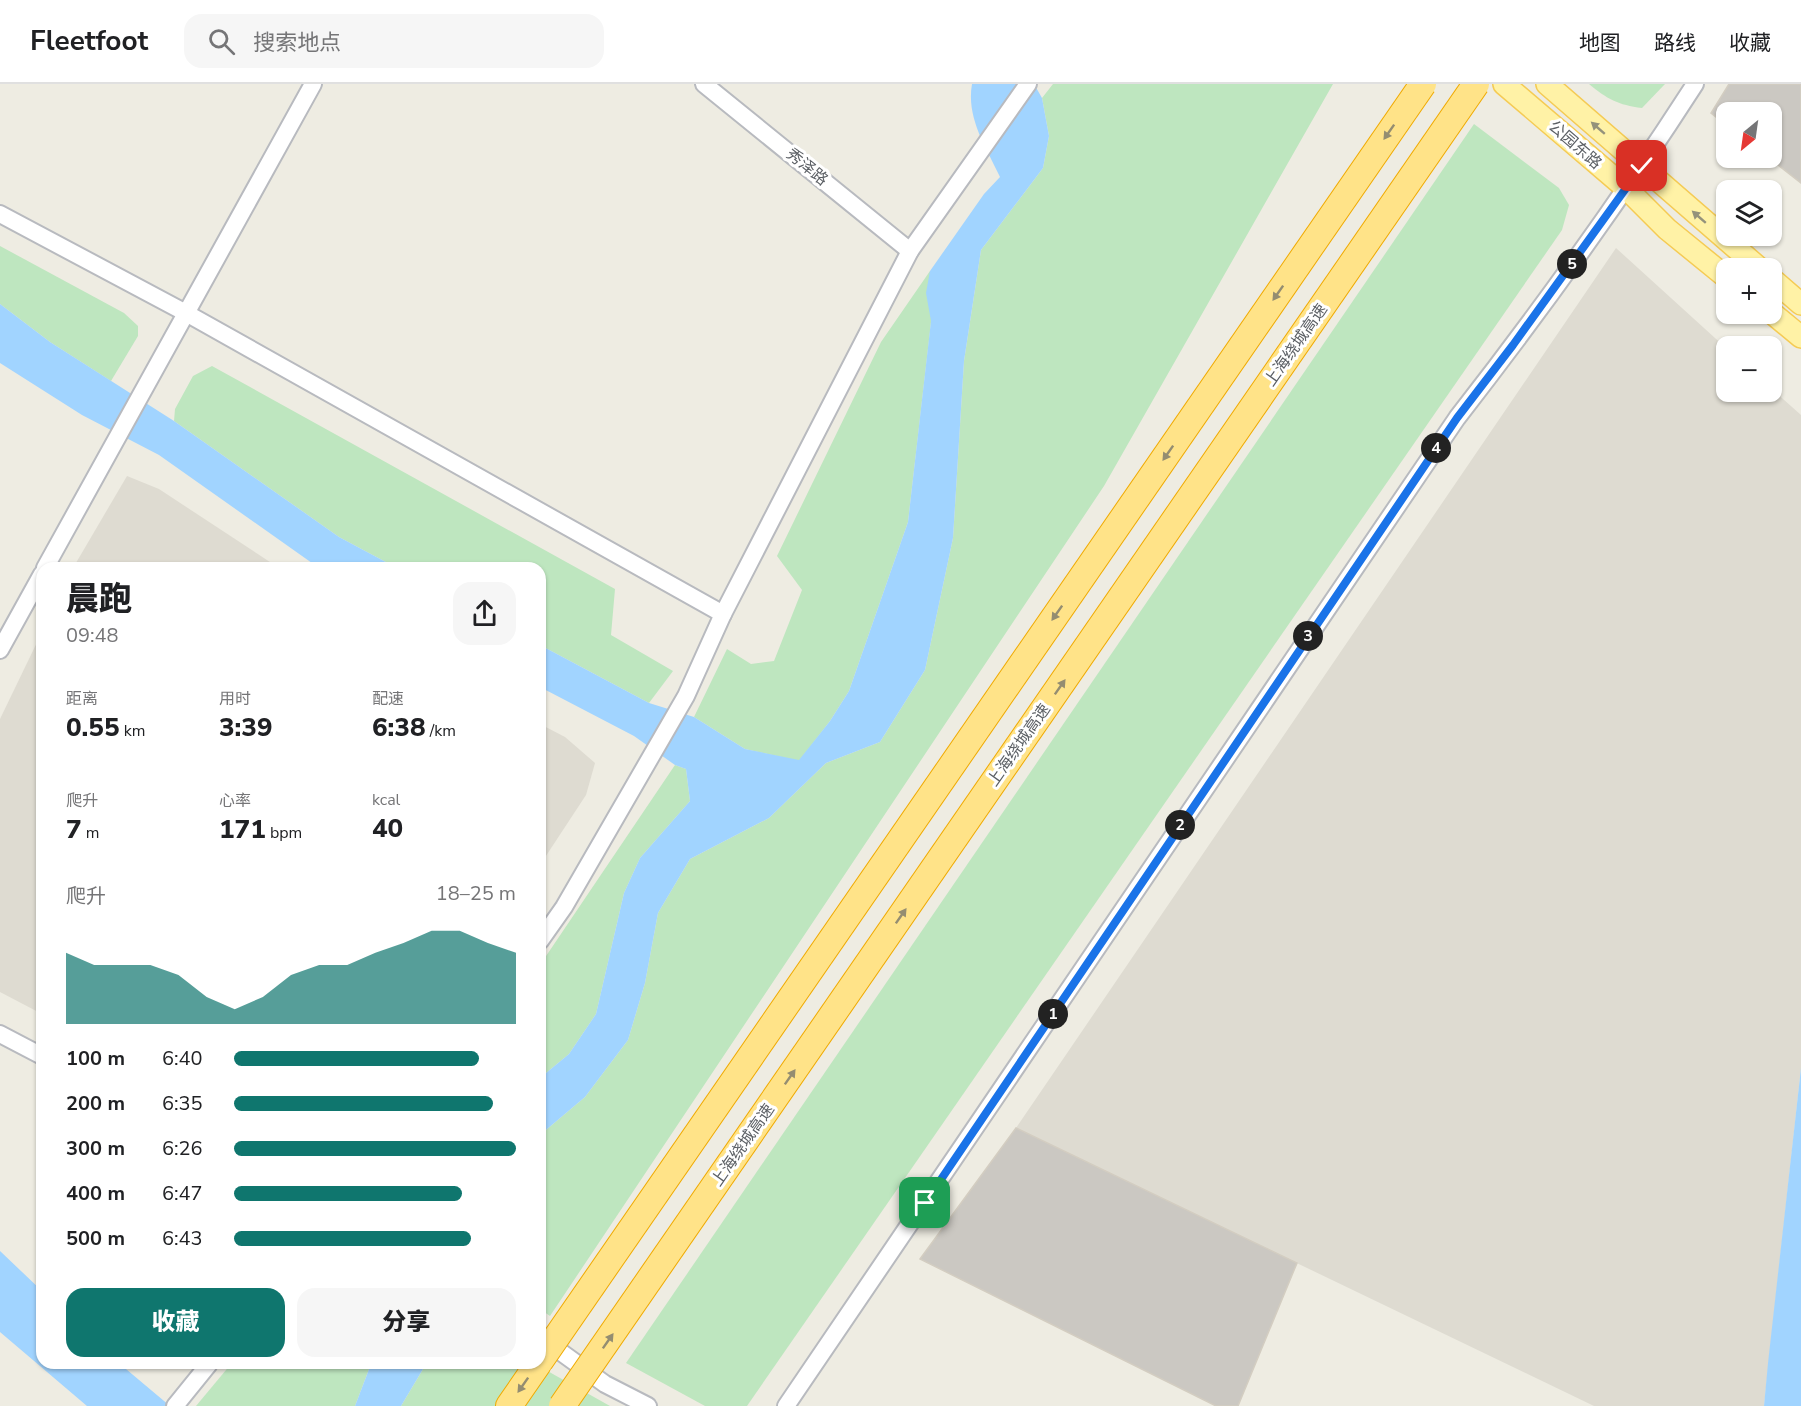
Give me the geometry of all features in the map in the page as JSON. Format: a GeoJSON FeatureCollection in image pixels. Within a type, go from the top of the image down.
{"type":"FeatureCollection","features":[{"type":"Feature","properties":{"kind":"highway"},"geometry":{"type":"LineString","coordinates":[[546,1352],[1423,84]]}},
{"type":"Feature","properties":{"kind":"highway","name":"上海绕城高速"},"geometry":{"type":"LineString","coordinates":[[562,1406],[1476,84]]}},
{"type":"Feature","properties":{"kind":"highway"},"geometry":{"type":"LineString","coordinates":[[509,1406],[534,1369]]}},
{"type":"Feature","properties":{"kind":"main road","name":"公园东路"},"geometry":{"type":"LineString","coordinates":[[1504,84],[1716,269]]}},
{"type":"Feature","properties":{"kind":"main road","name":"公园东路"},"geometry":{"type":"LineString","coordinates":[[1547,84],[1748,258]]}},
{"type":"Feature","properties":{"kind":"main road"},"geometry":{"type":"LineString","coordinates":[[1782,288],[1801,304]]}},
{"type":"Feature","properties":{"kind":"main road"},"geometry":{"type":"LineString","coordinates":[[1782,321],[1801,337]]}},
{"type":"Feature","properties":{"kind":"street"},"geometry":{"type":"LineString","coordinates":[[48,562],[313,84]]}},
{"type":"Feature","properties":{"kind":"street","name":"秀泽路"},"geometry":{"type":"LineString","coordinates":[[704,84],[910,251]]}},
{"type":"Feature","properties":{"kind":"street"},"geometry":{"type":"LineString","coordinates":[[546,932],[564,907],[686,696],[723,614],[910,251],[1028,84]]}},
{"type":"Feature","properties":{"kind":"street"},"geometry":{"type":"LineString","coordinates":[[786,1406],[1450,428],[1627,189],[1695,84]]}},
{"type":"Feature","properties":{"kind":"street"},"geometry":{"type":"LineString","coordinates":[[0,214],[186,313],[723,614]]}},
{"type":"Feature","properties":{"kind":"street"},"geometry":{"type":"LineString","coordinates":[[0,650],[36,585]]}},
{"type":"Feature","properties":{"kind":"street"},"geometry":{"type":"LineString","coordinates":[[0,1034],[36,1053]]}},
{"type":"Feature","properties":{"kind":"street"},"geometry":{"type":"LineString","coordinates":[[546,1340],[605,1384],[648,1406]]}},
{"type":"Feature","properties":{"kind":"street"},"geometry":{"type":"LineString","coordinates":[[177,1404],[205,1369]]}},
{"type":"Feature","properties":{"kind":"shaded area"},"geometry":{"type":"Polygon","coordinates":[[[1616,248],[1716,339],[1716,402],[1782,402],[1782,398],[1801,415],[1801,1068],[1764,1406],[1594,1406],[1016,1128],[1616,248]]]}},
{"type":"Feature","properties":{"kind":"shaded area"},"geometry":{"type":"Polygon","coordinates":[[[127,476],[159,489],[270,562],[77,562],[127,476]]]}},
{"type":"Feature","properties":{"kind":"shaded area"},"geometry":{"type":"Polygon","coordinates":[[[36,644],[36,1011],[0,992],[0,719],[36,644]]]}},
{"type":"Feature","properties":{"kind":"shaded area"},"geometry":{"type":"Polygon","coordinates":[[[546,727],[565,737],[595,763],[586,795],[546,856],[546,727]]]}},
{"type":"Feature","properties":{"kind":"green space"},"geometry":{"type":"Polygon","coordinates":[[[1053,84],[1333,84],[1104,486],[550,1316],[546,1313],[546,1130],[585,1097],[628,1040],[645,983],[658,913],[690,859],[769,818],[826,763],[880,742],[925,670],[953,538],[964,361],[981,250],[1043,168],[1049,136],[1042,98],[1053,84]]]}},
{"type":"Feature","properties":{"kind":"green space"},"geometry":{"type":"Polygon","coordinates":[[[1589,84],[1665,84],[1642,108],[1613,100],[1589,84]]]}},
{"type":"Feature","properties":{"kind":"green space"},"geometry":{"type":"Polygon","coordinates":[[[1474,124],[1559,188],[1569,205],[1562,230],[747,1406],[705,1406],[626,1363],[1474,124]]]}},
{"type":"Feature","properties":{"kind":"green space"},"geometry":{"type":"Polygon","coordinates":[[[0,246],[124,313],[138,326],[138,336],[111,381],[50,342],[0,304],[0,246]]]}},
{"type":"Feature","properties":{"kind":"green space"},"geometry":{"type":"Polygon","coordinates":[[[930,271],[936,279],[908,522],[849,691],[830,721],[799,761],[745,749],[694,717],[727,649],[751,664],[774,661],[802,590],[777,556],[881,342],[930,271]]]}},
{"type":"Feature","properties":{"kind":"green space"},"geometry":{"type":"Polygon","coordinates":[[[212,366],[615,589],[611,635],[673,671],[649,703],[546,648],[546,562],[386,562],[339,537],[174,421],[175,409],[193,376],[212,366]]]}},
{"type":"Feature","properties":{"kind":"green space"},"geometry":{"type":"Polygon","coordinates":[[[675,765],[686,769],[690,801],[640,858],[624,893],[596,1014],[569,1054],[546,1073],[546,956],[675,765]]]}},
{"type":"Feature","properties":{"kind":"green space"},"geometry":{"type":"Polygon","coordinates":[[[227,1369],[369,1369],[355,1406],[196,1406],[227,1369]]]}},
{"type":"Feature","properties":{"kind":"green space"},"geometry":{"type":"Polygon","coordinates":[[[423,1369],[544,1369],[610,1406],[401,1406],[423,1369]]]}},
{"type":"Feature","properties":{"kind":"water"},"geometry":{"type":"Polygon","coordinates":[[[972,84],[1034,84],[1042,98],[1049,136],[1043,168],[981,250],[964,361],[953,538],[925,670],[880,742],[826,763],[769,818],[690,859],[658,913],[645,983],[628,1040],[585,1097],[546,1130],[546,1073],[569,1054],[596,1014],[624,893],[640,858],[690,801],[686,769],[675,765],[634,736],[546,690],[546,648],[649,703],[694,717],[745,749],[799,760],[830,721],[849,691],[908,522],[931,321],[926,293],[930,271],[984,194],[1000,177],[978,132],[971,97],[972,84]]]}},
{"type":"Feature","properties":{"kind":"water"},"geometry":{"type":"Polygon","coordinates":[[[0,304],[50,342],[174,421],[339,537],[386,562],[311,562],[159,455],[82,415],[0,363],[0,304]]]}},
{"type":"Feature","properties":{"kind":"water"},"geometry":{"type":"Polygon","coordinates":[[[1801,1068],[1801,1406],[1764,1406],[1768,1363],[1801,1068]]]}},
{"type":"Feature","properties":{"kind":"water"},"geometry":{"type":"Polygon","coordinates":[[[0,1251],[36,1285],[36,1363],[0,1332],[0,1251]]]}},
{"type":"Feature","properties":{"kind":"water"},"geometry":{"type":"Polygon","coordinates":[[[44,1369],[126,1369],[170,1406],[87,1406],[44,1369]]]}},
{"type":"Feature","properties":{"kind":"water"},"geometry":{"type":"Polygon","coordinates":[[[369,1369],[423,1369],[401,1406],[355,1406],[369,1369]]]}},
{"type":"Feature","properties":{"kind":"building"},"geometry":{"type":"Polygon","coordinates":[[[1729,84],[1801,84],[1801,183],[1782,168],[1782,102],[1718,102],[1729,84]]]}},
{"type":"Feature","properties":{"kind":"building"},"geometry":{"type":"Polygon","coordinates":[[[1716,105],[1716,117],[1711,113],[1716,105]]]}},
{"type":"Feature","properties":{"kind":"building"},"geometry":{"type":"Polygon","coordinates":[[[1016,1128],[1297,1263],[1238,1406],[1216,1406],[920,1259],[1016,1128]]]}},
{"type":"Feature","properties":{"kind":"route"},"geometry":{"type":"LineString","coordinates":[[925,1203],[1457,418],[1513,345],[1642,166]]}}]}
